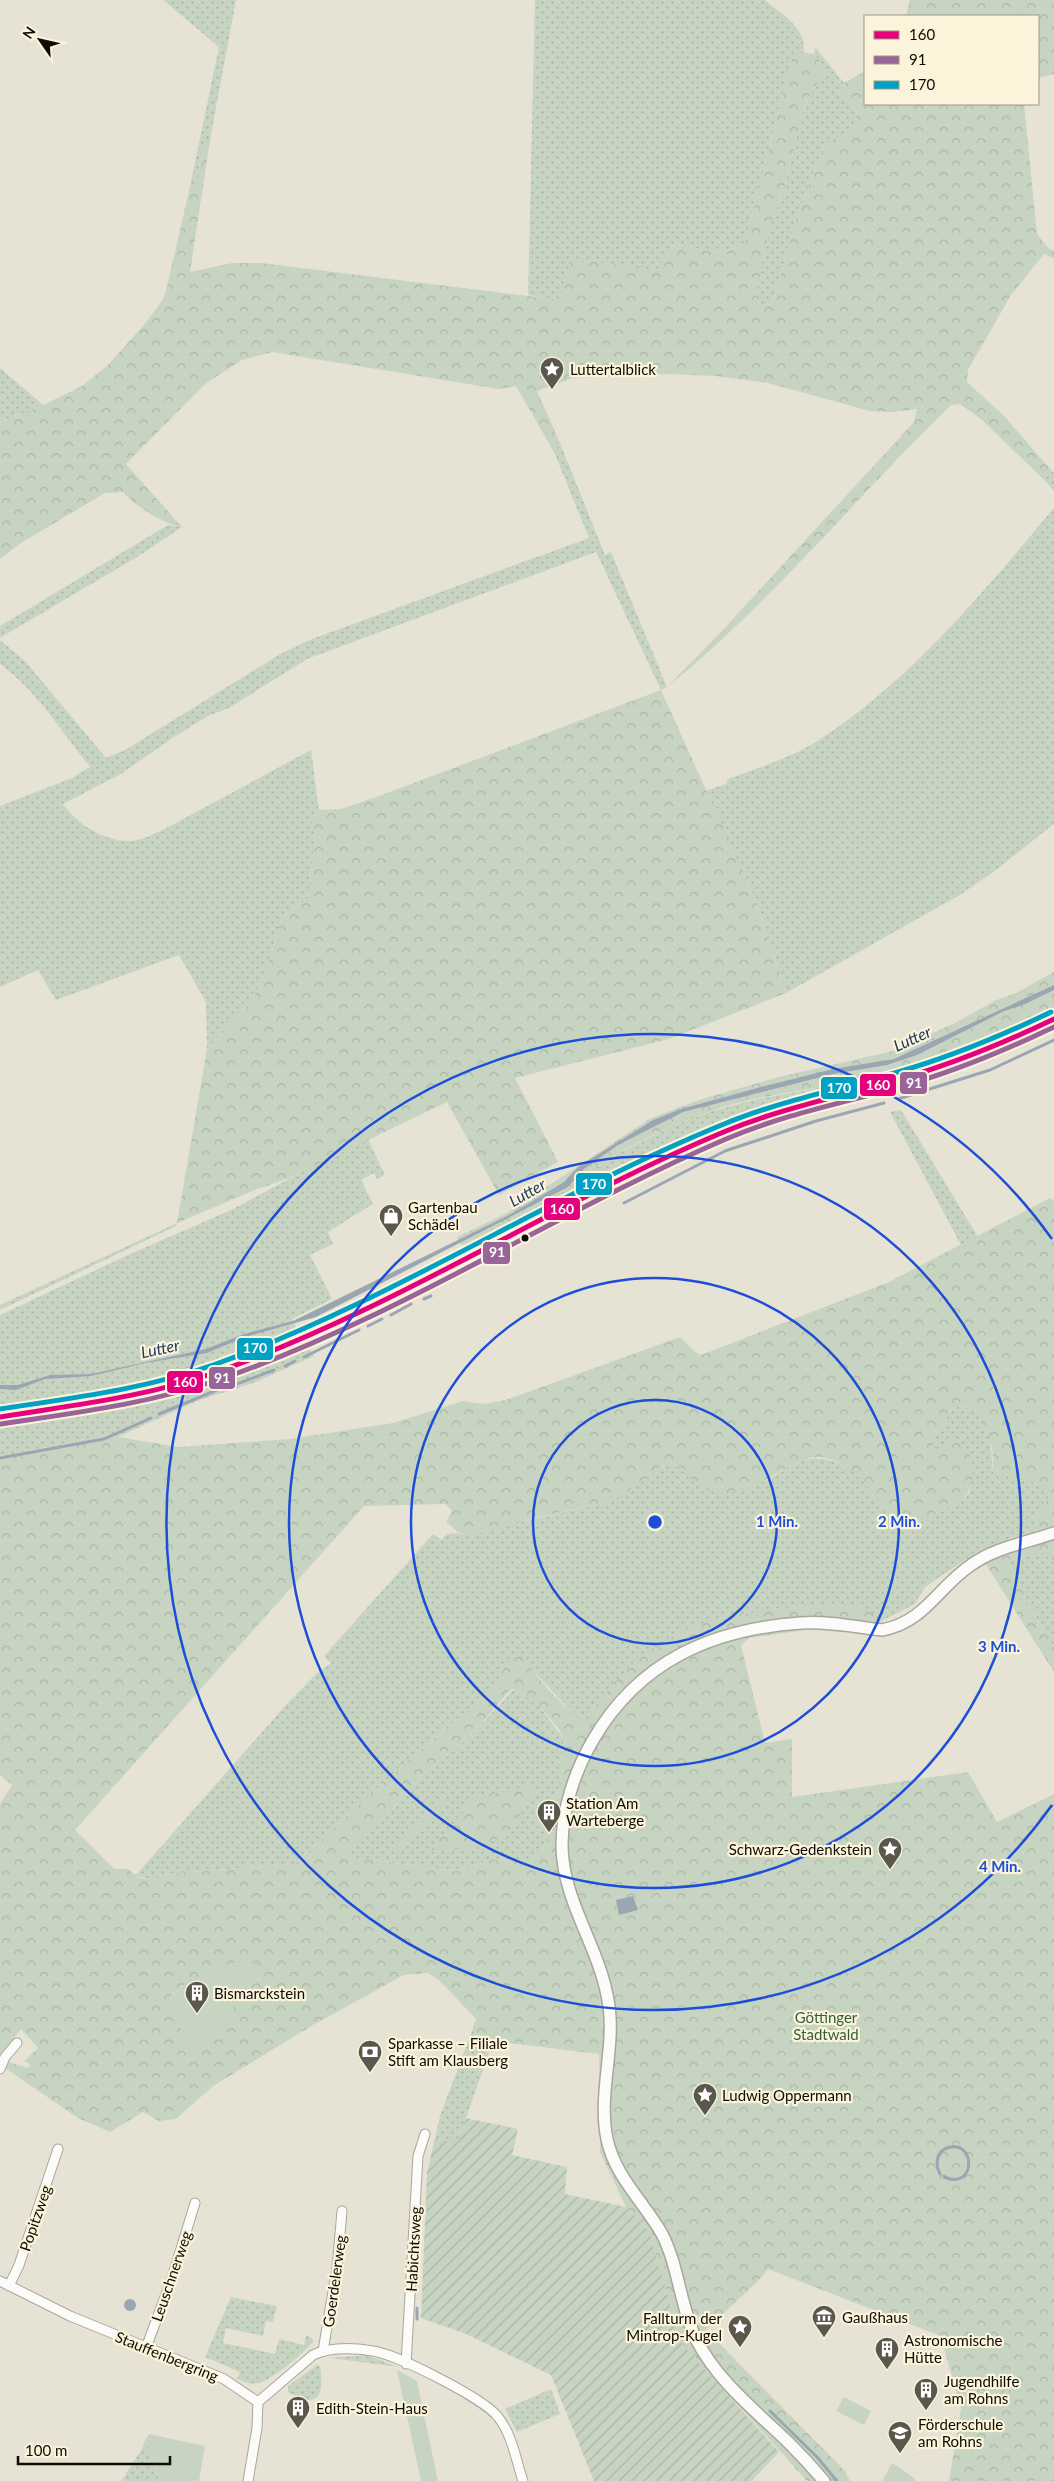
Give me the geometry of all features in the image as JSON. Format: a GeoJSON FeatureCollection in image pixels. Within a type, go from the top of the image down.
{"type":"FeatureCollection","features":[{"type":"Feature","properties":{"kind":"main road"},"geometry":{"type":"LineString","coordinates":[[0,1418],[183,1381],[263,1354],[356,1313],[623,1179],[728,1131],[769,1115],[888,1082],[965,1058],[1054,1019]]}},
{"type":"Feature","properties":{"kind":"street"},"geometry":{"type":"LineString","coordinates":[[824,2481],[717,2373],[706,2356],[687,2315],[669,2250],[662,2235],[614,2162],[604,2122],[611,2024],[608,1999],[599,1963],[569,1888],[562,1846],[566,1813],[582,1761],[604,1720],[640,1682],[670,1659],[709,1642],[772,1626],[820,1622],[882,1630],[894,1628],[916,1617],[955,1578],[978,1560],[1007,1547],[1054,1533]]}},
{"type":"Feature","properties":{"kind":"street"},"geometry":{"type":"LineString","coordinates":[[0,2069],[4,2057],[17,2043]]}},
{"type":"Feature","properties":{"kind":"street","name":"Habichtsweg"},"geometry":{"type":"LineString","coordinates":[[406,2364],[418,2156],[425,2134]]}},
{"type":"Feature","properties":{"kind":"street","name":"Popitzweg"},"geometry":{"type":"LineString","coordinates":[[4,2283],[19,2265],[58,2150]]}},
{"type":"Feature","properties":{"kind":"street","name":"Leuschnerweg"},"geometry":{"type":"LineString","coordinates":[[146,2348],[172,2278],[195,2203]]}},
{"type":"Feature","properties":{"kind":"street","name":"Goerdelerweg"},"geometry":{"type":"LineString","coordinates":[[342,2211],[337,2268],[322,2351],[374,2351],[406,2364],[469,2395],[493,2411],[506,2430],[523,2481]]}},
{"type":"Feature","properties":{"kind":"street","name":"Stauffenbergring"},"geometry":{"type":"LineString","coordinates":[[4,2283],[70,2316],[224,2380],[258,2402]]}},
{"type":"Feature","properties":{"kind":"street"},"geometry":{"type":"LineString","coordinates":[[248,2481],[257,2428],[258,2402],[313,2355],[322,2351]]}},
{"type":"Feature","properties":{"kind":"green space"},"geometry":{"type":"Polygon","coordinates":[[[163,0],[236,0],[210,140],[205,139],[194,190],[189,191],[219,47],[163,0]]]}},
{"type":"Feature","properties":{"kind":"green space"},"geometry":{"type":"Polygon","coordinates":[[[535,0],[765,0],[798,29],[804,44],[803,53],[794,51],[745,241],[738,247],[730,250],[711,251],[674,243],[657,271],[571,259],[561,301],[528,295],[535,0]]]}},
{"type":"Feature","properties":{"kind":"green space"},"geometry":{"type":"Polygon","coordinates":[[[910,0],[1054,0],[1054,74],[1039,78],[1039,15],[906,15],[910,0]]]}},
{"type":"Feature","properties":{"kind":"green space"},"geometry":{"type":"Polygon","coordinates":[[[815,47],[844,83],[838,93],[857,111],[852,133],[836,138],[824,145],[796,219],[775,296],[771,304],[764,306],[758,303],[755,294],[771,223],[782,196],[805,104],[826,68],[814,54],[815,47]]]}},
{"type":"Feature","properties":{"kind":"green space"},"geometry":{"type":"Polygon","coordinates":[[[794,51],[814,54],[826,68],[805,104],[782,196],[771,223],[756,293],[758,303],[764,306],[771,304],[775,296],[796,219],[824,145],[835,138],[852,133],[857,111],[838,93],[844,83],[864,72],[864,105],[1024,105],[1037,234],[1048,248],[1054,251],[1054,259],[1044,254],[1011,295],[968,370],[967,382],[1004,416],[1052,471],[1043,479],[981,419],[960,404],[951,405],[778,585],[705,655],[667,687],[718,635],[914,422],[917,409],[893,412],[870,411],[768,383],[715,376],[667,374],[573,378],[537,391],[560,443],[554,452],[516,386],[499,389],[272,352],[242,360],[205,384],[126,464],[182,527],[150,514],[123,492],[105,493],[21,543],[0,559],[0,422],[43,405],[82,386],[107,366],[144,325],[162,301],[166,291],[189,191],[194,190],[205,139],[210,140],[190,272],[232,263],[261,263],[560,300],[571,258],[657,271],[674,243],[702,250],[721,251],[738,247],[745,241],[794,51]]]}},
{"type":"Feature","properties":{"kind":"green space"},"geometry":{"type":"Polygon","coordinates":[[[0,368],[43,405],[0,422],[0,368]]]}},
{"type":"Feature","properties":{"kind":"green space"},"geometry":{"type":"Polygon","coordinates":[[[560,443],[605,555],[611,552],[667,687],[661,690],[596,552],[307,659],[229,708],[208,716],[174,737],[121,774],[63,804],[76,818],[92,830],[121,841],[131,841],[161,831],[311,750],[319,810],[312,818],[315,840],[308,898],[282,918],[266,970],[252,1001],[207,1049],[206,1002],[179,955],[56,1000],[38,970],[0,987],[0,806],[72,778],[90,767],[37,699],[13,674],[0,664],[0,640],[25,661],[106,758],[125,750],[282,653],[312,639],[589,538],[554,452],[560,443]]]}},
{"type":"Feature","properties":{"kind":"green space"},"geometry":{"type":"Polygon","coordinates":[[[1052,471],[1054,473],[1054,491],[1043,479],[1052,471]]]}},
{"type":"Feature","properties":{"kind":"green space"},"geometry":{"type":"Polygon","coordinates":[[[1054,508],[1054,824],[996,870],[960,895],[786,993],[757,903],[705,791],[726,784],[728,779],[800,751],[855,714],[887,688],[946,631],[1054,508]]]}},
{"type":"Feature","properties":{"kind":"green space"},"geometry":{"type":"Polygon","coordinates":[[[168,525],[182,527],[137,557],[0,638],[0,626],[168,525]]]}},
{"type":"Feature","properties":{"kind":"green space"},"geometry":{"type":"Polygon","coordinates":[[[661,690],[757,903],[786,993],[669,1039],[515,1078],[558,1162],[499,1195],[447,1102],[289,1178],[255,1190],[177,1223],[207,1049],[252,1001],[266,970],[282,918],[308,898],[315,840],[312,818],[319,810],[341,809],[379,796],[661,690]]]}},
{"type":"Feature","properties":{"kind":"green space"},"geometry":{"type":"Polygon","coordinates":[[[1054,972],[1054,1008],[989,1040],[920,1065],[874,1077],[751,1100],[696,1116],[623,1151],[593,1169],[583,1179],[554,1198],[523,1215],[461,1245],[457,1237],[507,1213],[651,1118],[702,1099],[779,1077],[893,1051],[955,1023],[994,1001],[1016,993],[1054,972]]]}},
{"type":"Feature","properties":{"kind":"green space"},"geometry":{"type":"Polygon","coordinates":[[[875,1077],[819,1090],[721,1123],[504,1229],[468,1245],[461,1245],[514,1220],[581,1180],[593,1169],[623,1151],[670,1127],[712,1111],[758,1099],[875,1077]]]}},
{"type":"Feature","properties":{"kind":"green space"},"geometry":{"type":"Polygon","coordinates":[[[901,1110],[978,1237],[961,1245],[890,1112],[901,1110]]]}},
{"type":"Feature","properties":{"kind":"green space"},"geometry":{"type":"Polygon","coordinates":[[[368,1139],[385,1175],[377,1179],[374,1173],[361,1180],[373,1204],[328,1232],[333,1244],[310,1255],[332,1299],[292,1319],[298,1330],[262,1346],[189,1370],[114,1388],[0,1409],[0,1315],[128,1255],[233,1209],[322,1161],[368,1139]]]}},
{"type":"Feature","properties":{"kind":"green space","name":"Göttinger Stadtwald"},"geometry":{"type":"Polygon","coordinates":[[[1050,1198],[1054,1201],[1054,1528],[1038,1532],[1035,1518],[1049,1497],[1038,1487],[1020,1475],[1007,1474],[999,1476],[993,1474],[992,1448],[985,1426],[975,1410],[960,1406],[952,1408],[932,1443],[941,1453],[946,1445],[957,1440],[967,1450],[973,1470],[969,1490],[963,1500],[924,1520],[911,1524],[902,1525],[888,1518],[882,1512],[861,1478],[838,1463],[819,1457],[806,1459],[794,1464],[753,1486],[739,1491],[724,1493],[709,1490],[673,1463],[661,1467],[624,1494],[608,1502],[531,1519],[480,1534],[464,1535],[446,1522],[452,1511],[446,1504],[364,1506],[75,1830],[114,1869],[128,1869],[139,1878],[151,1879],[175,1873],[295,1864],[413,1756],[501,1682],[505,1667],[517,1655],[523,1656],[543,1683],[561,1702],[578,1717],[586,1721],[600,1699],[637,1658],[681,1631],[722,1617],[799,1606],[855,1605],[874,1614],[884,1635],[812,1629],[749,1638],[741,1645],[765,1743],[792,1739],[792,1797],[968,1772],[997,1822],[1054,1794],[1054,2481],[949,2481],[961,2410],[941,2336],[768,2269],[758,2281],[706,2330],[845,2471],[850,2481],[807,2481],[681,2342],[649,2231],[626,2207],[600,2152],[599,2054],[493,2041],[472,2031],[476,2019],[438,1979],[427,1973],[404,1975],[313,2025],[213,2086],[176,2119],[159,2121],[143,2112],[110,2132],[78,2118],[5,2068],[8,2062],[28,2068],[30,2064],[24,2061],[38,2048],[21,2029],[0,2057],[0,1804],[12,1785],[0,1775],[0,1457],[106,1435],[178,1447],[290,1439],[393,1423],[463,1401],[483,1404],[506,1400],[680,1337],[695,1352],[701,1355],[889,1282],[1050,1198]],[[515,1688],[509,1691],[476,1730],[457,1748],[425,1773],[382,1820],[341,1856],[456,1871],[492,1860],[519,1862],[539,1856],[546,1841],[560,1782],[564,1739],[558,1728],[539,1706],[515,1688]],[[261,1977],[183,1985],[173,1993],[169,2001],[221,2027],[242,1993],[261,1977]]]}},
{"type":"Feature","properties":{"kind":"green space"},"geometry":{"type":"Polygon","coordinates":[[[177,1223],[176,1226],[0,1310],[0,1305],[177,1223]]]}},
{"type":"Feature","properties":{"kind":"green space"},"geometry":{"type":"Polygon","coordinates":[[[305,1341],[314,1356],[256,1382],[197,1401],[118,1437],[106,1435],[0,1457],[0,1426],[106,1408],[210,1383],[305,1341]]]}},
{"type":"Feature","properties":{"kind":"green space"},"geometry":{"type":"Polygon","coordinates":[[[960,1406],[975,1410],[990,1433],[993,1474],[1017,1472],[1022,1474],[1049,1497],[1035,1518],[1038,1532],[1011,1538],[977,1552],[925,1587],[915,1604],[878,1623],[874,1614],[799,1606],[764,1613],[600,1699],[586,1722],[577,1718],[529,1666],[501,1682],[413,1756],[295,1864],[175,1873],[151,1879],[135,1876],[285,1706],[316,1674],[331,1663],[324,1656],[433,1534],[441,1540],[447,1534],[458,1533],[464,1535],[608,1502],[656,1470],[673,1463],[679,1468],[766,1481],[796,1463],[815,1458],[843,1465],[852,1471],[866,1484],[886,1518],[910,1525],[963,1500],[969,1493],[972,1465],[941,1453],[932,1443],[952,1408],[960,1406]]]}},
{"type":"Feature","properties":{"kind":"green space"},"geometry":{"type":"Polygon","coordinates":[[[1054,1540],[1054,1562],[1041,1552],[1007,1561],[1016,1572],[1023,1595],[1054,1648],[1054,1672],[985,1563],[1003,1555],[1054,1540]]]}},
{"type":"Feature","properties":{"kind":"green space"},"geometry":{"type":"Polygon","coordinates":[[[1041,1551],[1054,1562],[1054,1648],[1023,1595],[1016,1572],[1007,1561],[1041,1551]]]}},
{"type":"Feature","properties":{"kind":"green space"},"geometry":{"type":"Polygon","coordinates":[[[515,1688],[539,1706],[564,1739],[560,1782],[546,1841],[539,1856],[519,1862],[492,1860],[456,1871],[340,1856],[382,1820],[425,1773],[457,1748],[476,1730],[515,1688]]]}},
{"type":"Feature","properties":{"kind":"green space"},"geometry":{"type":"Polygon","coordinates":[[[527,1786],[534,1793],[506,1836],[471,1849],[431,1850],[476,1797],[527,1786]]]}},
{"type":"Feature","properties":{"kind":"green space"},"geometry":{"type":"Polygon","coordinates":[[[451,1800],[402,1851],[393,1850],[440,1802],[451,1800]]]}},
{"type":"Feature","properties":{"kind":"green space"},"geometry":{"type":"Polygon","coordinates":[[[249,1957],[261,1977],[242,1993],[221,2027],[206,2046],[190,2043],[168,2011],[173,1995],[189,1981],[249,1957]]]}},
{"type":"Feature","properties":{"kind":"green space"},"geometry":{"type":"Polygon","coordinates":[[[472,2031],[493,2041],[457,2144],[435,2139],[440,2116],[472,2031]]]}},
{"type":"Feature","properties":{"kind":"green space"},"geometry":{"type":"Polygon","coordinates":[[[466,2118],[518,2129],[512,2155],[567,2167],[565,2194],[626,2207],[649,2231],[681,2342],[779,2452],[752,2481],[594,2481],[551,2375],[464,2333],[421,2318],[427,2173],[435,2139],[457,2143],[466,2118]]]}},
{"type":"Feature","properties":{"kind":"green space"},"geometry":{"type":"Polygon","coordinates":[[[231,2297],[277,2306],[273,2322],[266,2321],[263,2336],[226,2328],[223,2343],[275,2354],[279,2339],[304,2345],[306,2335],[314,2340],[304,2351],[273,2376],[253,2384],[237,2379],[240,2372],[205,2357],[231,2297]]]}},
{"type":"Feature","properties":{"kind":"green space"},"geometry":{"type":"Polygon","coordinates":[[[367,2355],[398,2367],[330,2358],[367,2355]]]}},
{"type":"Feature","properties":{"kind":"green space"},"geometry":{"type":"Polygon","coordinates":[[[317,2365],[320,2366],[321,2385],[317,2397],[312,2400],[306,2400],[288,2392],[288,2386],[317,2365]]]}},
{"type":"Feature","properties":{"kind":"green space"},"geometry":{"type":"Polygon","coordinates":[[[397,2370],[417,2381],[438,2481],[421,2481],[397,2370]]]}},
{"type":"Feature","properties":{"kind":"green space"},"geometry":{"type":"Polygon","coordinates":[[[551,2389],[560,2414],[517,2432],[505,2409],[551,2389]]]}},
{"type":"Feature","properties":{"kind":"green space"},"geometry":{"type":"Polygon","coordinates":[[[844,2397],[871,2411],[864,2425],[836,2411],[844,2397]]]}},
{"type":"Feature","properties":{"kind":"green space"},"geometry":{"type":"Polygon","coordinates":[[[149,2434],[205,2446],[199,2481],[160,2481],[145,2440],[149,2434]]]}},
{"type":"Feature","properties":{"kind":"green space"},"geometry":{"type":"Polygon","coordinates":[[[145,2440],[160,2481],[121,2481],[142,2449],[145,2440]]]}},
{"type":"Feature","properties":{"kind":"green space"},"geometry":{"type":"Polygon","coordinates":[[[892,2463],[913,2477],[915,2481],[882,2481],[892,2463]]]}},
{"type":"Feature","properties":{"kind":"water"},"geometry":{"type":"Polygon","coordinates":[[[1054,985],[1054,990],[1023,1005],[1004,1011],[917,1055],[887,1065],[833,1074],[683,1112],[618,1145],[584,1169],[568,1187],[316,1317],[245,1337],[207,1353],[145,1363],[91,1376],[45,1379],[16,1390],[0,1389],[0,1385],[18,1385],[50,1375],[91,1374],[206,1349],[244,1334],[293,1321],[511,1214],[564,1182],[578,1167],[653,1120],[681,1109],[761,1087],[833,1069],[894,1059],[1054,985]]]}},
{"type":"Feature","properties":{"kind":"water"},"geometry":{"type":"Polygon","coordinates":[[[633,1896],[638,1910],[619,1915],[616,1900],[633,1896]]]}},
{"type":"Feature","properties":{"kind":"water"},"geometry":{"type":"Polygon","coordinates":[[[130,2299],[136,2305],[130,2311],[124,2305],[130,2299]]]}},
{"type":"Feature","properties":{"kind":"waterway"},"geometry":{"type":"LineString","coordinates":[[898,1099],[990,1070],[1054,1040]]}},
{"type":"Feature","properties":{"kind":"waterway"},"geometry":{"type":"LineString","coordinates":[[624,1203],[725,1151],[816,1121],[884,1103]]}},
{"type":"Feature","properties":{"kind":"waterway"},"geometry":{"type":"LineString","coordinates":[[424,1299],[431,1296]]}},
{"type":"Feature","properties":{"kind":"waterway"},"geometry":{"type":"LineString","coordinates":[[391,1315],[411,1304]]}},
{"type":"Feature","properties":{"kind":"waterway"},"geometry":{"type":"LineString","coordinates":[[368,1326],[382,1319]]}},
{"type":"Feature","properties":{"kind":"waterway"},"geometry":{"type":"LineString","coordinates":[[304,1357],[359,1330]]}},
{"type":"Feature","properties":{"kind":"waterway"},"geometry":{"type":"LineString","coordinates":[[285,1366],[295,1361]]}},
{"type":"Feature","properties":{"kind":"waterway"},"geometry":{"type":"LineString","coordinates":[[226,1388],[274,1370]]}},
{"type":"Feature","properties":{"kind":"waterway"},"geometry":{"type":"LineString","coordinates":[[159,1414],[217,1390]]}},
{"type":"Feature","properties":{"kind":"waterway"},"geometry":{"type":"LineString","coordinates":[[0,1458],[104,1439],[151,1418]]}},
{"type":"Feature","properties":{"kind":"waterway"},"geometry":{"type":"LineString","coordinates":[[940,2174],[937,2163],[941,2152],[947,2148],[957,2147],[963,2150],[969,2164],[967,2171],[962,2177],[955,2179],[944,2177]]}},
{"type":"Feature","properties":{"kind":"waterway"},"geometry":{"type":"LineString","coordinates":[[417,2308],[417,2319]]}},
{"type":"Feature","properties":{"kind":"waterway"},"geometry":{"type":"LineString","coordinates":[[770,2411],[817,2457],[837,2481]]}},
{"type":"Feature","properties":{"kind":"transit line","name":"170"},"geometry":{"type":"LineString","coordinates":[[0,1409],[82,1397],[136,1386],[190,1373],[216,1364],[282,1338],[346,1309],[409,1279],[596,1182],[724,1124],[788,1102],[937,1060],[994,1038],[1051,1012]]}},
{"type":"Feature","properties":{"kind":"transit line","name":"160"},"geometry":{"type":"LineString","coordinates":[[0,1417],[137,1394],[191,1381],[217,1372],[283,1347],[347,1318],[599,1190],[662,1159],[726,1131],[790,1109],[939,1067],[997,1045],[1054,1019]]}},
{"type":"Feature","properties":{"kind":"transit line","name":"91"},"geometry":{"type":"LineString","coordinates":[[1,1424],[138,1402],[218,1380],[284,1355],[348,1327],[599,1199],[726,1139],[790,1116],[939,1075],[997,1053],[1054,1027]]}},
{"type":"Feature","properties":{"kind":"place","name":"Luttertalblick"},"geometry":{"type":"Point","coordinates":[552,390]}},
{"type":"Feature","properties":{"kind":"place","name":"Gartenbau Schädel"},"geometry":{"type":"Point","coordinates":[391,1237]}},
{"type":"Feature","properties":{"kind":"place","name":"Station Am Warteberge"},"geometry":{"type":"Point","coordinates":[549,1833]}},
{"type":"Feature","properties":{"kind":"place","name":"Schwarz-Gedenkstein"},"geometry":{"type":"Point","coordinates":[890,1870]}},
{"type":"Feature","properties":{"kind":"place","name":"Bismarckstein"},"geometry":{"type":"Point","coordinates":[197,2014]}},
{"type":"Feature","properties":{"kind":"place","name":"Sparkasse – Filiale Stift am Klausberg"},"geometry":{"type":"Point","coordinates":[370,2073]}},
{"type":"Feature","properties":{"kind":"place","name":"Ludwig Oppermann"},"geometry":{"type":"Point","coordinates":[705,2116]}},
{"type":"Feature","properties":{"kind":"place","name":"Gaußhaus"},"geometry":{"type":"Point","coordinates":[824,2338]}},
{"type":"Feature","properties":{"kind":"place","name":"Fallturm der Mintrop-Kugel"},"geometry":{"type":"Point","coordinates":[740,2348]}},
{"type":"Feature","properties":{"kind":"place","name":"Astronomische Hütte"},"geometry":{"type":"Point","coordinates":[887,2370]}},
{"type":"Feature","properties":{"kind":"place","name":"Jugendhilfe am Rohns"},"geometry":{"type":"Point","coordinates":[926,2411]}},
{"type":"Feature","properties":{"kind":"place","name":"Edith-Stein-Haus"},"geometry":{"type":"Point","coordinates":[298,2429]}},
{"type":"Feature","properties":{"kind":"place","name":"Förderschule am Rohns"},"geometry":{"type":"Point","coordinates":[900,2454]}},
{"type":"Feature","properties":{"kind":"water label","name":"Lutter"},"geometry":{"type":"Point","coordinates":[912,1038]}},
{"type":"Feature","properties":{"kind":"water label","name":"Lutter"},"geometry":{"type":"Point","coordinates":[527,1192]}},
{"type":"Feature","properties":{"kind":"water label","name":"Lutter"},"geometry":{"type":"Point","coordinates":[160,1348]}}]}
